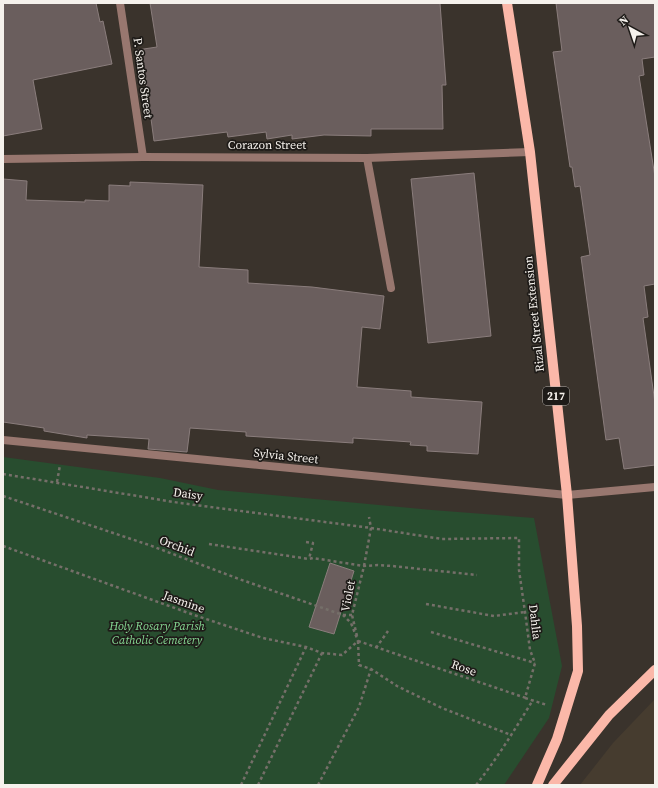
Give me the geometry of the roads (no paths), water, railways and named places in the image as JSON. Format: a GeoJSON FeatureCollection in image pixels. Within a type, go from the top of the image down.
{"type":"FeatureCollection","features":[{"type":"Feature","properties":{"kind":"main road","name":"Rizal Street Extension"},"geometry":{"type":"LineString","coordinates":[[507,3],[530,152],[567,495],[578,626],[578,671],[557,739],[538,785]]}},
{"type":"Feature","properties":{"kind":"main road"},"geometry":{"type":"LineString","coordinates":[[553,785],[609,715],[655,670]]}},
{"type":"Feature","properties":{"kind":"street","name":"P. Santos Street"},"geometry":{"type":"LineString","coordinates":[[120,3],[143,157]]}},
{"type":"Feature","properties":{"kind":"street","name":"Corazon Street"},"geometry":{"type":"LineString","coordinates":[[3,159],[143,157],[367,158],[530,152]]}},
{"type":"Feature","properties":{"kind":"street"},"geometry":{"type":"LineString","coordinates":[[367,158],[391,288]]}},
{"type":"Feature","properties":{"kind":"street","name":"Sylvia Street"},"geometry":{"type":"LineString","coordinates":[[3,440],[567,495],[655,487]]}},
{"type":"Feature","properties":{"kind":"park label","name":"Holy Rosary Parish Catholic Cemetery"},"geometry":{"type":"Point","coordinates":[157,633]}}]}
